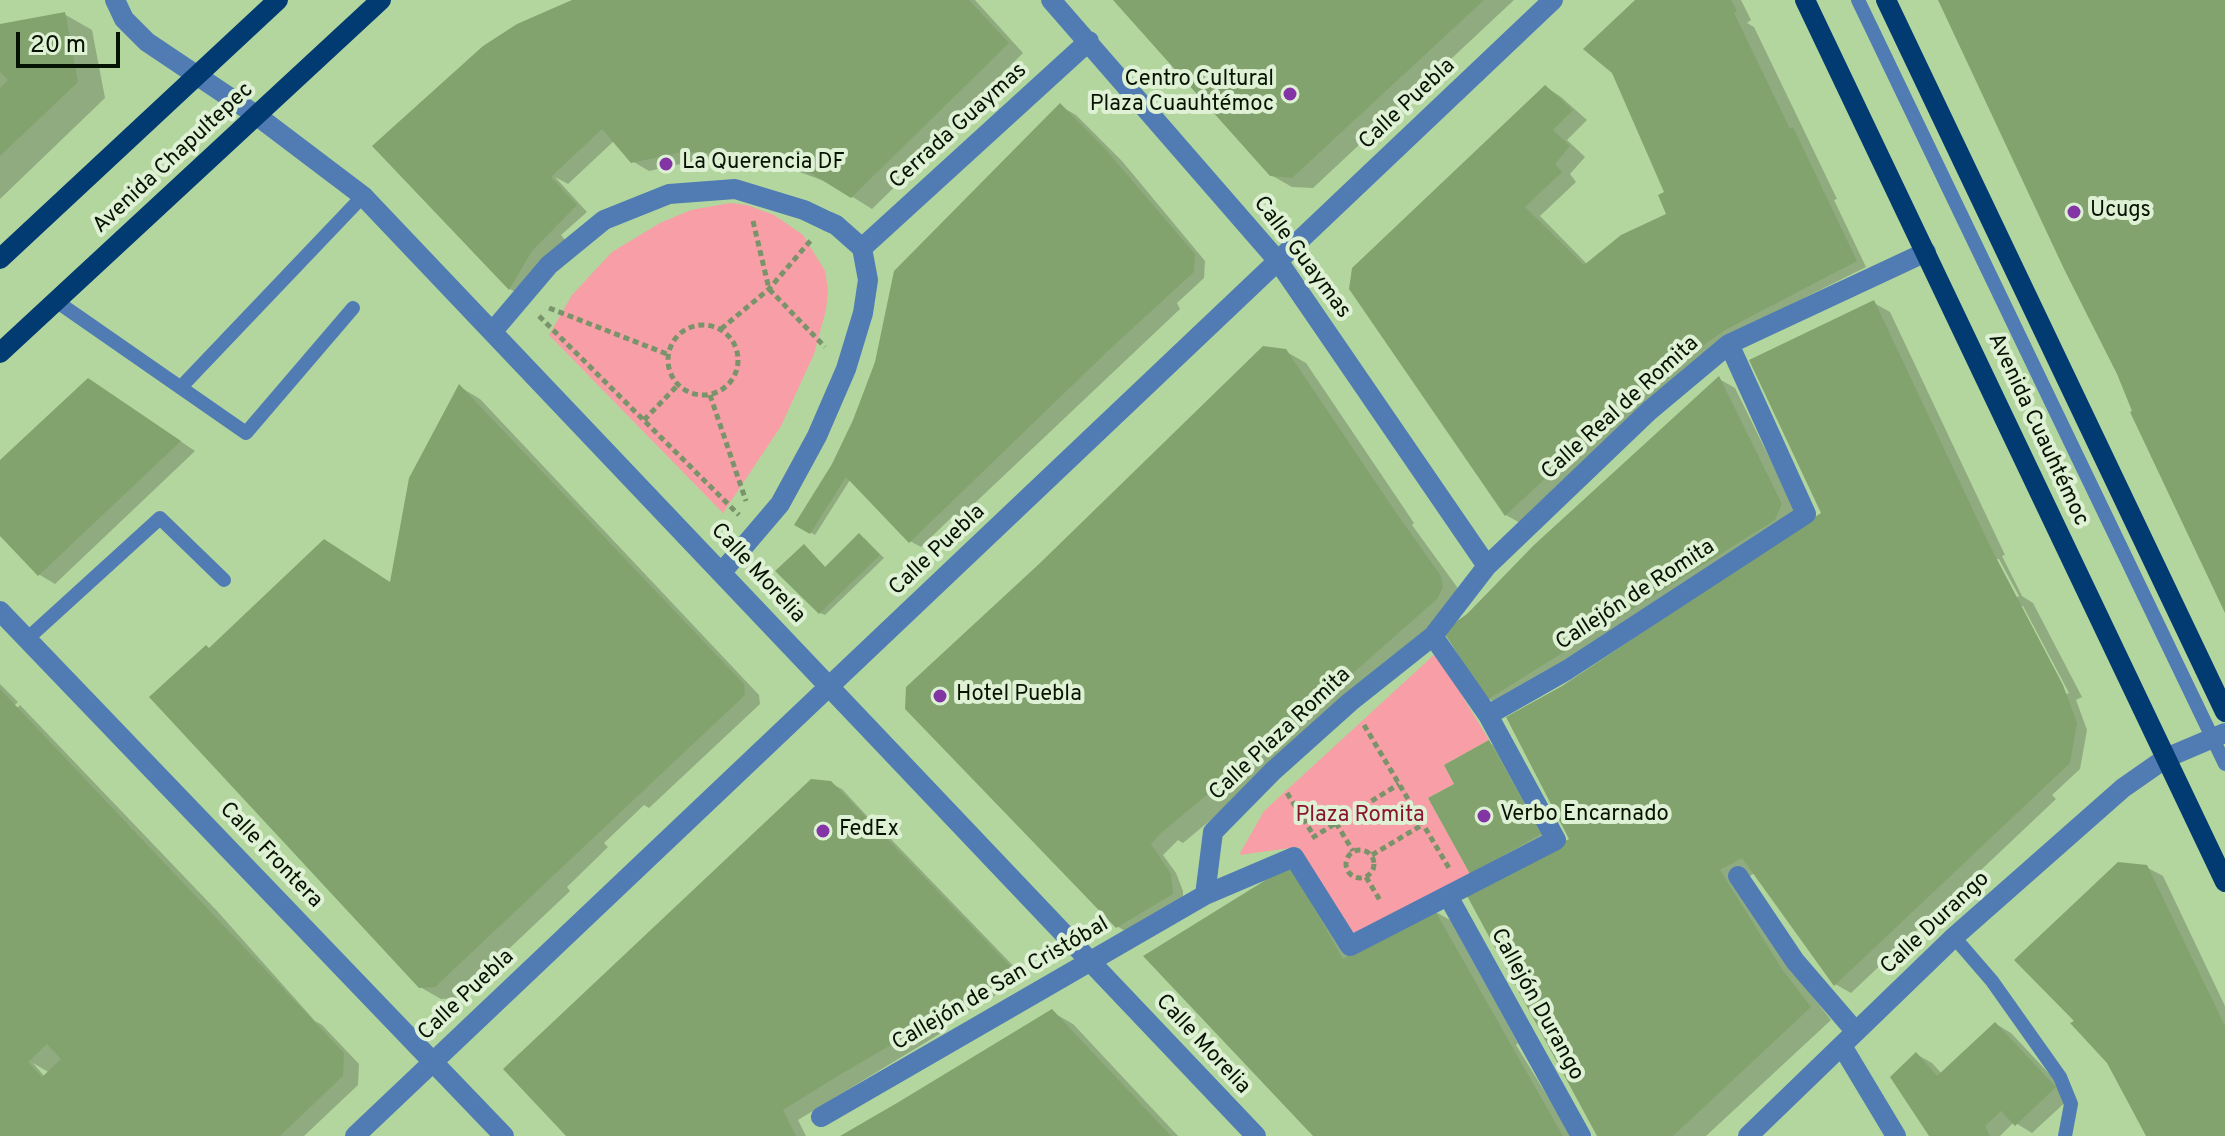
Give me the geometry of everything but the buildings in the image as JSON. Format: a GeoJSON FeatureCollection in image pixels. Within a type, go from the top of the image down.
{"type":"FeatureCollection","features":[{"type":"Feature","properties":{"kind":"main road","name":"Avenida Chapultepec"},"geometry":{"type":"LineString","coordinates":[[0,259],[278,0]]}},
{"type":"Feature","properties":{"kind":"main road","name":"Avenida Chapultepec"},"geometry":{"type":"LineString","coordinates":[[0,353],[381,0]]}},
{"type":"Feature","properties":{"kind":"main road","name":"Avenida Cuauhtémoc"},"geometry":{"type":"LineString","coordinates":[[1805,0],[2225,882]]}},
{"type":"Feature","properties":{"kind":"main road"},"geometry":{"type":"LineString","coordinates":[[1886,0],[2225,712]]}},
{"type":"Feature","properties":{"kind":"street","name":"Calle Morelia"},"geometry":{"type":"LineString","coordinates":[[115,0],[124,19],[147,42],[256,115],[363,196],[1256,1136]]}},
{"type":"Feature","properties":{"kind":"street","name":"Calle Guaymas"},"geometry":{"type":"LineString","coordinates":[[1051,0],[1278,261],[1487,566]]}},
{"type":"Feature","properties":{"kind":"street","name":"Calle Puebla"},"geometry":{"type":"LineString","coordinates":[[355,1136],[1278,261],[1545,3]]}},
{"type":"Feature","properties":{"kind":"street","name":"Cerrada Guaymas"},"geometry":{"type":"LineString","coordinates":[[862,248],[1089,41]]}},
{"type":"Feature","properties":{"kind":"street"},"geometry":{"type":"LineString","coordinates":[[493,331],[549,265],[604,220],[669,194],[735,189],[804,210],[836,225],[862,248],[868,280],[863,313],[846,369],[813,446],[780,504],[722,572]]}},
{"type":"Feature","properties":{"kind":"street","name":"Calle Real de Romita"},"geometry":{"type":"LineString","coordinates":[[1433,636],[1487,566],[1649,411],[1729,344],[1926,252]]}},
{"type":"Feature","properties":{"kind":"street","name":"Callejón de Romita"},"geometry":{"type":"LineString","coordinates":[[1488,715],[1567,670],[1806,514],[1729,344]]}},
{"type":"Feature","properties":{"kind":"street","name":"Calle Frontera"},"geometry":{"type":"LineString","coordinates":[[0,611],[504,1136]]}},
{"type":"Feature","properties":{"kind":"street"},"geometry":{"type":"LineString","coordinates":[[1205,895],[1294,857],[1350,946],[1556,840],[1488,715],[1433,636]]}},
{"type":"Feature","properties":{"kind":"street","name":"Calle Plaza Romita"},"geometry":{"type":"LineString","coordinates":[[1205,895],[1213,832],[1273,771],[1350,702],[1433,636]]}},
{"type":"Feature","properties":{"kind":"street","name":"Calle Durango"},"geometry":{"type":"LineString","coordinates":[[1748,1136],[1954,937],[2123,788],[2166,758],[2218,735]]}},
{"type":"Feature","properties":{"kind":"street"},"geometry":{"type":"LineString","coordinates":[[1738,876],[1849,1039],[1896,1136]]}},
{"type":"Feature","properties":{"kind":"street","name":"Callejón Durango"},"geometry":{"type":"LineString","coordinates":[[1455,893],[1581,1136]]}},
{"type":"Feature","properties":{"kind":"street","name":"Callejón de San Cristóbal"},"geometry":{"type":"LineString","coordinates":[[821,1117],[1205,895]]}},
{"type":"Feature","properties":{"kind":"lane"},"geometry":{"type":"LineString","coordinates":[[1858,0],[2218,735],[2225,764]]}},
{"type":"Feature","properties":{"kind":"lane"},"geometry":{"type":"LineString","coordinates":[[181,387],[363,196]]}},
{"type":"Feature","properties":{"kind":"lane"},"geometry":{"type":"LineString","coordinates":[[56,301],[246,433],[353,308]]}},
{"type":"Feature","properties":{"kind":"lane"},"geometry":{"type":"LineString","coordinates":[[27,639],[160,518],[224,580]]}},
{"type":"Feature","properties":{"kind":"lane"},"geometry":{"type":"LineString","coordinates":[[1954,937],[1992,981],[2060,1077],[2071,1104],[2065,1136]]}},
{"type":"Feature","properties":{"kind":"path"},"geometry":{"type":"LineString","coordinates":[[747,193],[769,289],[846,369]]}},
{"type":"Feature","properties":{"kind":"path"},"geometry":{"type":"LineString","coordinates":[[721,329],[769,289],[827,221]]}},
{"type":"Feature","properties":{"kind":"path"},"geometry":{"type":"LineString","coordinates":[[522,298],[667,354]]}},
{"type":"Feature","properties":{"kind":"path"},"geometry":{"type":"LineString","coordinates":[[522,298],[756,532]]}},
{"type":"Feature","properties":{"kind":"path"},"geometry":{"type":"LineString","coordinates":[[710,325],[721,329],[736,347],[736,371],[730,382],[710,395],[687,392],[678,385],[668,366],[667,354],[678,334],[687,328],[710,325]]}},
{"type":"Feature","properties":{"kind":"path"},"geometry":{"type":"LineString","coordinates":[[644,420],[678,385]]}},
{"type":"Feature","properties":{"kind":"path"},"geometry":{"type":"LineString","coordinates":[[710,395],[756,532]]}},
{"type":"Feature","properties":{"kind":"path"},"geometry":{"type":"LineString","coordinates":[[1350,702],[1423,825],[1455,893]]}},
{"type":"Feature","properties":{"kind":"path"},"geometry":{"type":"LineString","coordinates":[[1273,771],[1314,836]]}},
{"type":"Feature","properties":{"kind":"path"},"geometry":{"type":"LineString","coordinates":[[1306,842],[1399,784]]}},
{"type":"Feature","properties":{"kind":"path"},"geometry":{"type":"LineString","coordinates":[[1336,823],[1353,851]]}},
{"type":"Feature","properties":{"kind":"path"},"geometry":{"type":"LineString","coordinates":[[1372,855],[1423,825]]}},
{"type":"Feature","properties":{"kind":"path"},"geometry":{"type":"LineString","coordinates":[[1361,849],[1372,855],[1375,863],[1366,877],[1349,874],[1347,857],[1353,851],[1361,849]]}},
{"type":"Feature","properties":{"kind":"green space"},"geometry":{"type":"Polygon","coordinates":[[[730,203],[747,205],[774,215],[803,235],[825,271],[828,289],[826,310],[814,354],[781,426],[723,513],[549,335],[572,295],[612,252],[660,223],[691,210],[730,203]]]}},
{"type":"Feature","properties":{"kind":"green space","name":"Plaza Romita"},"geometry":{"type":"Polygon","coordinates":[[[1436,653],[1489,740],[1444,765],[1454,784],[1428,798],[1470,874],[1357,939],[1298,847],[1239,855],[1264,811],[1436,653]]]}},
{"type":"Feature","properties":{"kind":"place","name":"Centro Cultural Plaza Cuauhtémoc"},"geometry":{"type":"Point","coordinates":[1290,94]}},
{"type":"Feature","properties":{"kind":"place","name":"La Querencia DF"},"geometry":{"type":"Point","coordinates":[666,164]}},
{"type":"Feature","properties":{"kind":"place","name":"Ucugs"},"geometry":{"type":"Point","coordinates":[2074,212]}},
{"type":"Feature","properties":{"kind":"place","name":"Hotel Puebla"},"geometry":{"type":"Point","coordinates":[940,696]}},
{"type":"Feature","properties":{"kind":"place","name":"Verbo Encarnado"},"geometry":{"type":"Point","coordinates":[1484,816]}},
{"type":"Feature","properties":{"kind":"place","name":"FedEx"},"geometry":{"type":"Point","coordinates":[823,831]}}]}
